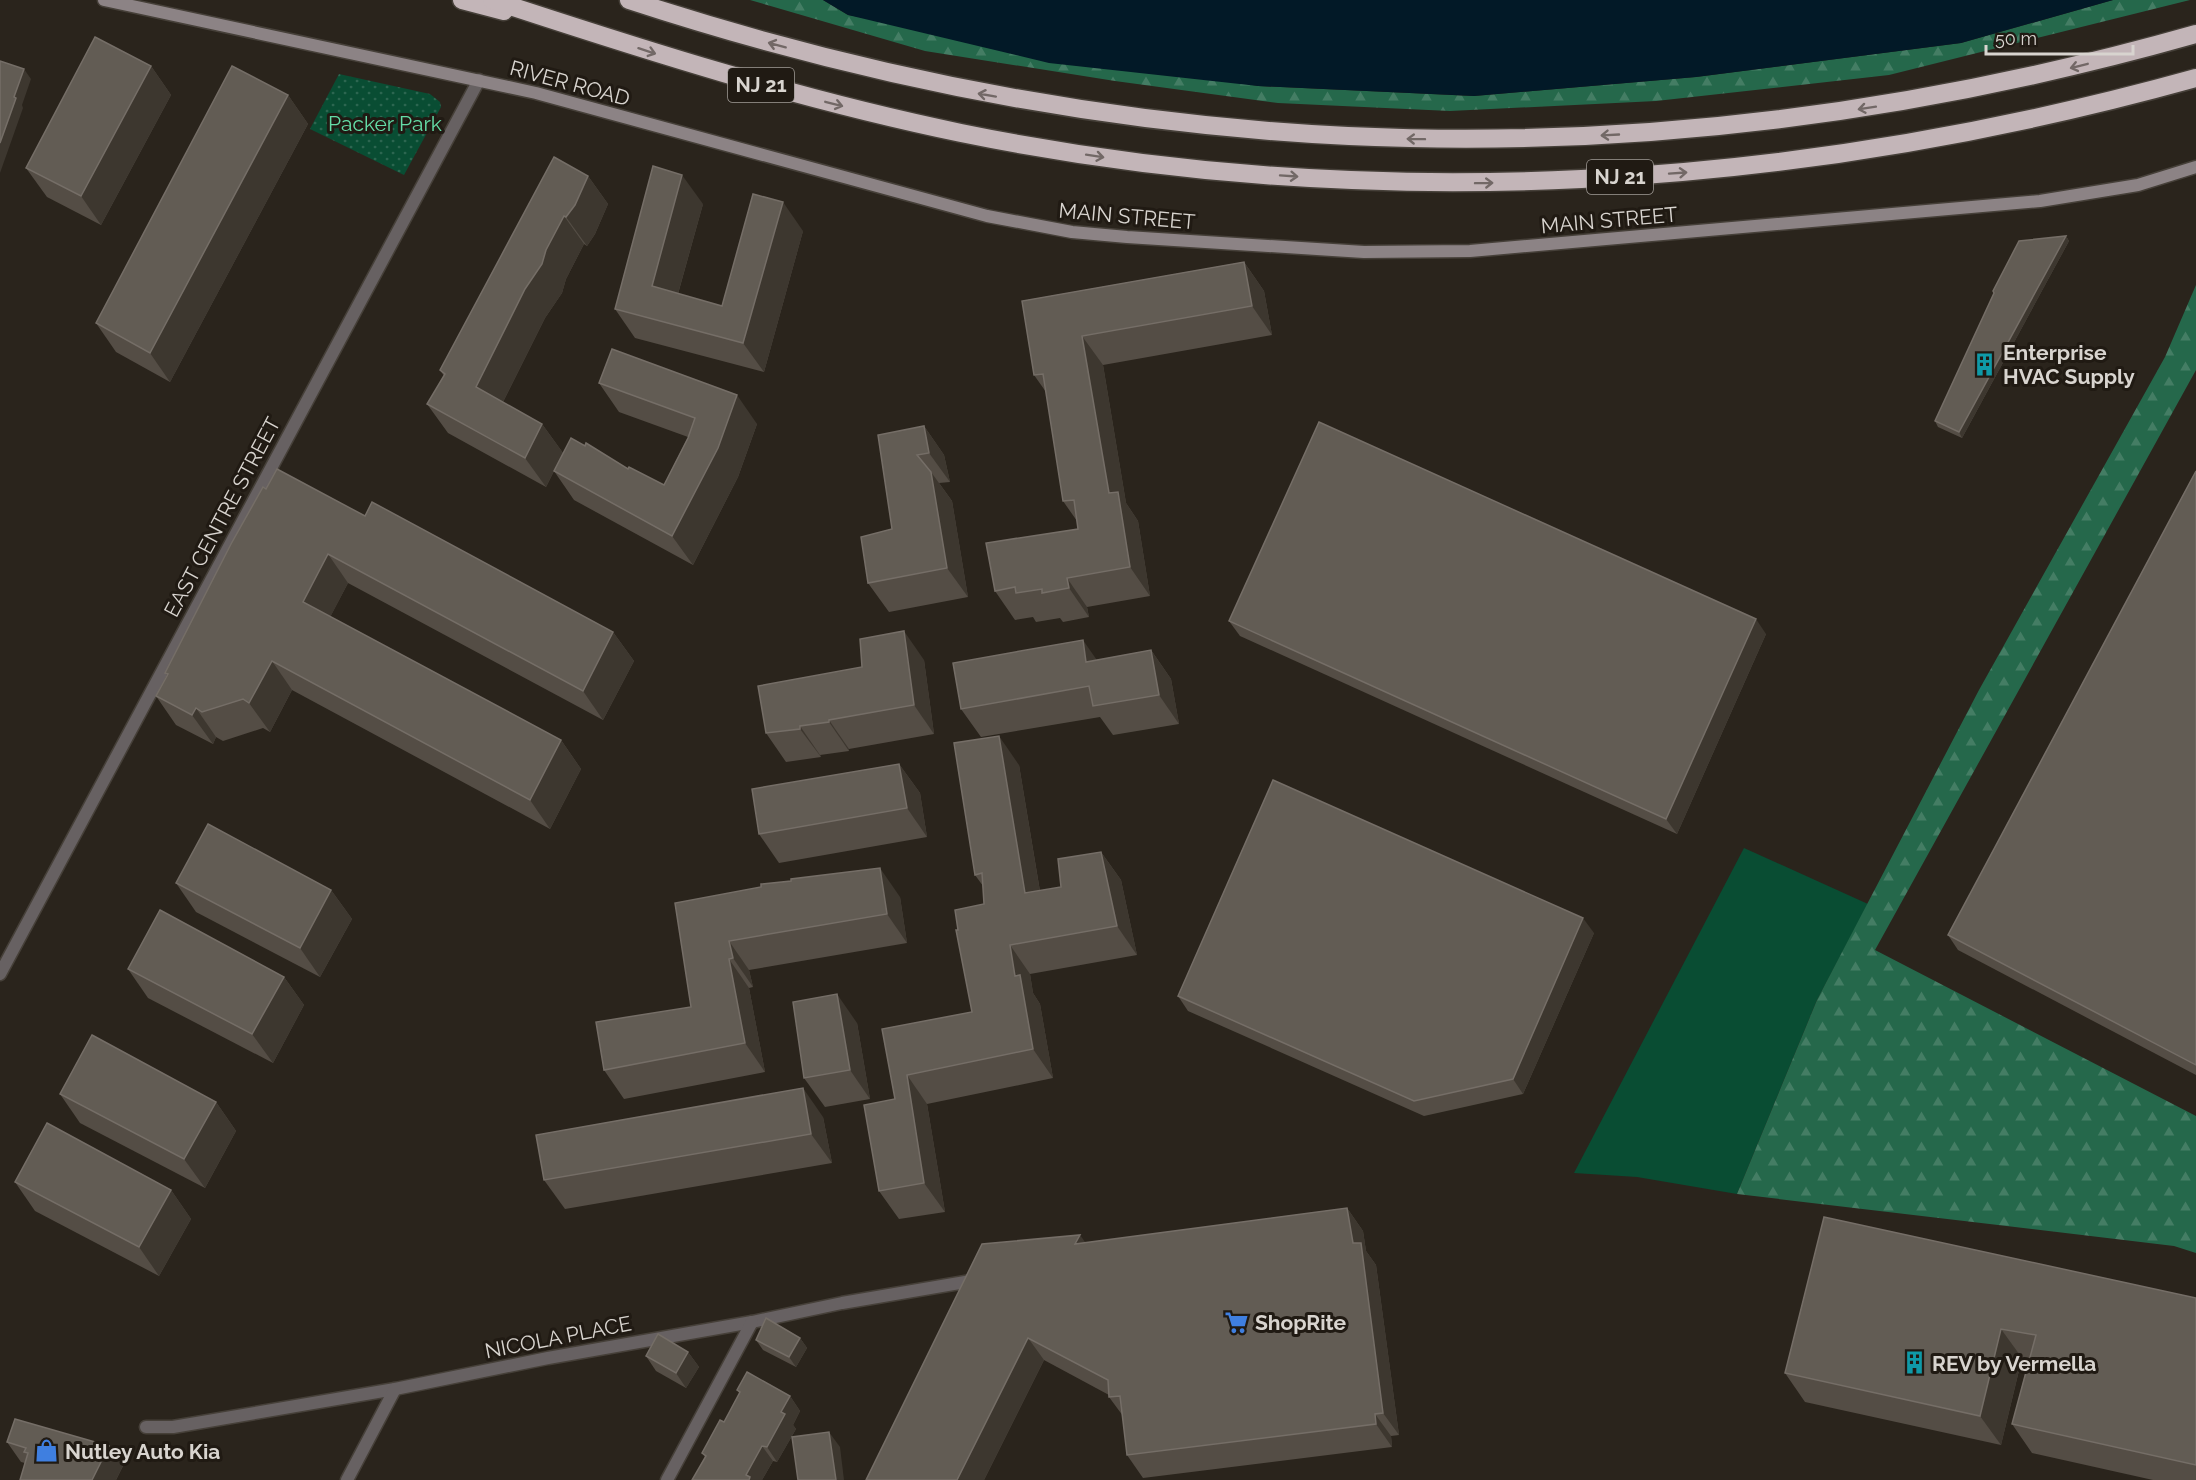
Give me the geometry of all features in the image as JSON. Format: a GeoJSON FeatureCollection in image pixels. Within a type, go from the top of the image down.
{"type":"FeatureCollection","features":[{"type":"Feature","properties":{"kind":"highway"},"geometry":{"type":"LineString","coordinates":[[462,0],[613,40]]}},
{"type":"Feature","properties":{"kind":"highway","name":"NJ 21"},"geometry":{"type":"LineString","coordinates":[[492,0],[613,40],[820,101],[996,140],[1182,167],[1327,179],[1485,183],[1621,177],[1839,156],[1996,128],[2196,78]]}},
{"type":"Feature","properties":{"kind":"highway","name":"NJ 21"},"geometry":{"type":"LineString","coordinates":[[629,0],[830,60],[1034,103],[1186,125],[1401,139],[1484,140],[1607,135],[1689,130],[1833,114],[2044,74],[2196,34]]}},
{"type":"Feature","properties":{"kind":"street","name":"RIVER ROAD"},"geometry":{"type":"LineString","coordinates":[[104,0],[479,80],[1021,223]]}},
{"type":"Feature","properties":{"kind":"street","name":"EAST CENTRE STREET"},"geometry":{"type":"LineString","coordinates":[[0,974],[479,80]]}},
{"type":"Feature","properties":{"kind":"street","name":"MAIN STREET"},"geometry":{"type":"LineString","coordinates":[[1021,223],[1126,237],[1302,249],[1470,251],[2040,201],[2138,185],[2196,167]]}},
{"type":"Feature","properties":{"kind":"street","name":"NICOLA PLACE"},"geometry":{"type":"LineString","coordinates":[[146,1427],[173,1427],[395,1389],[548,1358],[977,1280]]}},
{"type":"Feature","properties":{"kind":"street"},"geometry":{"type":"LineString","coordinates":[[667,1480],[752,1322]]}},
{"type":"Feature","properties":{"kind":"street"},"geometry":{"type":"LineString","coordinates":[[347,1480],[395,1389]]}},
{"type":"Feature","properties":{"kind":"green space"},"geometry":{"type":"Polygon","coordinates":[[[750,0],[823,0],[848,15],[1258,86],[1474,96],[1696,77],[1961,43],[2113,0],[2190,0],[1889,75],[1656,101],[1450,111],[1278,103],[1115,81],[925,51],[750,0]]]}},
{"type":"Feature","properties":{"kind":"green space","name":"Packer Park"},"geometry":{"type":"Polygon","coordinates":[[[339,74],[430,94],[440,102],[441,107],[404,175],[310,129],[339,74]]]}},
{"type":"Feature","properties":{"kind":"green space"},"geometry":{"type":"Polygon","coordinates":[[[2196,285],[2196,370],[1875,950],[2196,1116],[2196,1253],[2174,1246],[1737,1194],[1817,1000],[1979,690],[2165,357],[2196,285]]]}},
{"type":"Feature","properties":{"kind":"green space"},"geometry":{"type":"Polygon","coordinates":[[[1744,848],[1868,904],[1817,1000],[1737,1194],[1637,1177],[1574,1173],[1744,848]]]}},
{"type":"Feature","properties":{"kind":"water"},"geometry":{"type":"Polygon","coordinates":[[[823,0],[2113,0],[1961,43],[1696,77],[1474,96],[1258,86],[1049,63],[848,15],[823,0]]]}},
{"type":"Feature","properties":{"kind":"building"},"geometry":{"type":"Polygon","coordinates":[[[95,37],[151,66],[81,196],[26,168],[95,37]]]}},
{"type":"Feature","properties":{"kind":"building"},"geometry":{"type":"Polygon","coordinates":[[[0,61],[24,69],[0,143],[0,61]]]}},
{"type":"Feature","properties":{"kind":"building"},"geometry":{"type":"Polygon","coordinates":[[[232,66],[288,95],[150,353],[96,323],[232,66]]]}},
{"type":"Feature","properties":{"kind":"building"},"geometry":{"type":"Polygon","coordinates":[[[554,157],[588,176],[575,205],[566,217],[564,216],[546,250],[542,264],[525,289],[476,387],[542,424],[525,458],[427,404],[445,374],[440,370],[554,157]]]}},
{"type":"Feature","properties":{"kind":"building"},"geometry":{"type":"Polygon","coordinates":[[[653,166],[682,175],[652,286],[722,306],[753,194],[783,202],[743,343],[615,309],[653,166]]]}},
{"type":"Feature","properties":{"kind":"building","name":"Enterprise HVAC Supply"},"geometry":{"type":"Polygon","coordinates":[[[2066,236],[1959,432],[1935,421],[1993,291],[2019,241],[2066,236]]]}},
{"type":"Feature","properties":{"kind":"building"},"geometry":{"type":"Polygon","coordinates":[[[1244,262],[1252,306],[1082,336],[1109,493],[1118,492],[1130,567],[1067,578],[1069,588],[1042,593],[1042,589],[1016,593],[1015,587],[995,591],[986,543],[1078,529],[1074,500],[1063,501],[1043,374],[1034,375],[1022,301],[1244,262]]]}},
{"type":"Feature","properties":{"kind":"building"},"geometry":{"type":"Polygon","coordinates":[[[612,349],[737,395],[718,448],[672,536],[554,471],[571,438],[585,446],[586,443],[628,469],[629,467],[664,485],[688,438],[695,418],[599,383],[612,349]]]}},
{"type":"Feature","properties":{"kind":"building"},"geometry":{"type":"Polygon","coordinates":[[[1319,422],[1756,619],[1666,819],[1229,621],[1319,422]]]}},
{"type":"Feature","properties":{"kind":"building"},"geometry":{"type":"Polygon","coordinates":[[[924,426],[929,453],[917,455],[931,472],[947,568],[868,583],[861,537],[892,529],[878,435],[924,426]]]}},
{"type":"Feature","properties":{"kind":"building"},"geometry":{"type":"Polygon","coordinates":[[[277,469],[365,516],[372,502],[613,632],[583,691],[328,554],[303,602],[561,740],[530,800],[272,661],[249,703],[243,699],[202,712],[196,708],[192,715],[156,696],[168,674],[165,673],[231,544],[263,487],[266,489],[277,469]]]}},
{"type":"Feature","properties":{"kind":"building"},"geometry":{"type":"Polygon","coordinates":[[[2196,471],[2196,1065],[1948,935],[2196,471]]]}},
{"type":"Feature","properties":{"kind":"building"},"geometry":{"type":"Polygon","coordinates":[[[904,631],[914,705],[800,726],[800,729],[766,733],[758,686],[862,667],[860,639],[904,631]]]}},
{"type":"Feature","properties":{"kind":"building"},"geometry":{"type":"Polygon","coordinates":[[[1083,640],[1086,662],[1151,650],[1159,695],[1093,706],[1089,686],[961,709],[953,663],[1083,640]]]}},
{"type":"Feature","properties":{"kind":"building"},"geometry":{"type":"Polygon","coordinates":[[[999,736],[1025,893],[1061,887],[1058,859],[1101,852],[1117,926],[1010,945],[1015,976],[1020,975],[1033,1049],[907,1075],[924,1183],[879,1191],[864,1105],[895,1099],[882,1029],[972,1012],[956,930],[958,930],[955,910],[984,904],[982,873],[975,875],[954,743],[999,736]]]}},
{"type":"Feature","properties":{"kind":"building"},"geometry":{"type":"Polygon","coordinates":[[[899,764],[907,808],[759,834],[752,789],[899,764]]]}},
{"type":"Feature","properties":{"kind":"building"},"geometry":{"type":"Polygon","coordinates":[[[1273,780],[1583,918],[1513,1079],[1414,1101],[1178,996],[1273,780]]]}},
{"type":"Feature","properties":{"kind":"building"},"geometry":{"type":"Polygon","coordinates":[[[208,824],[331,890],[300,948],[176,883],[208,824]]]}},
{"type":"Feature","properties":{"kind":"building"},"geometry":{"type":"Polygon","coordinates":[[[880,868],[887,914],[729,941],[733,958],[729,959],[745,1043],[604,1070],[596,1022],[691,1007],[675,903],[761,887],[761,884],[880,868]]]}},
{"type":"Feature","properties":{"kind":"building"},"geometry":{"type":"Polygon","coordinates":[[[160,910],[284,977],[252,1034],[128,969],[160,910]]]}},
{"type":"Feature","properties":{"kind":"building"},"geometry":{"type":"Polygon","coordinates":[[[837,994],[850,1070],[804,1078],[793,1002],[837,994]]]}},
{"type":"Feature","properties":{"kind":"building"},"geometry":{"type":"Polygon","coordinates":[[[92,1035],[216,1102],[184,1159],[60,1094],[92,1035]]]}},
{"type":"Feature","properties":{"kind":"building"},"geometry":{"type":"Polygon","coordinates":[[[803,1088],[811,1134],[544,1180],[536,1135],[803,1088]]]}},
{"type":"Feature","properties":{"kind":"building"},"geometry":{"type":"Polygon","coordinates":[[[47,1123],[171,1190],[139,1247],[15,1182],[47,1123]]]}},
{"type":"Feature","properties":{"kind":"building","name":"ShopRite"},"geometry":{"type":"Polygon","coordinates":[[[1347,1208],[1353,1243],[1361,1243],[1383,1413],[1375,1414],[1376,1424],[1127,1455],[1120,1396],[1109,1397],[1108,1380],[1028,1338],[957,1480],[866,1480],[982,1244],[1080,1235],[1075,1244],[1347,1208]]]}},
{"type":"Feature","properties":{"kind":"building","name":"REV by Vermella"},"geometry":{"type":"Polygon","coordinates":[[[1824,1217],[2196,1298],[2196,1465],[2012,1424],[2036,1335],[2001,1329],[1980,1416],[1785,1373],[1824,1217]]]}},
{"type":"Feature","properties":{"kind":"building"},"geometry":{"type":"Polygon","coordinates":[[[766,1318],[800,1338],[789,1357],[756,1340],[766,1318]]]}},
{"type":"Feature","properties":{"kind":"building"},"geometry":{"type":"Polygon","coordinates":[[[658,1334],[688,1352],[676,1373],[646,1356],[658,1334]]]}},
{"type":"Feature","properties":{"kind":"building"},"geometry":{"type":"Polygon","coordinates":[[[747,1372],[790,1396],[781,1412],[785,1414],[767,1447],[762,1446],[746,1475],[750,1477],[749,1480],[692,1480],[706,1456],[702,1453],[720,1420],[724,1422],[740,1392],[737,1390],[747,1372]]]}},
{"type":"Feature","properties":{"kind":"building"},"geometry":{"type":"Polygon","coordinates":[[[15,1419],[109,1446],[92,1480],[20,1480],[28,1453],[24,1452],[26,1448],[7,1442],[15,1419]]]}},
{"type":"Feature","properties":{"kind":"building"},"geometry":{"type":"Polygon","coordinates":[[[829,1432],[836,1480],[798,1480],[792,1437],[829,1432]]]}},
{"type":"Feature","properties":{"kind":"place","name":"Enterprise HVAC Supply"},"geometry":{"type":"Point","coordinates":[1985,364]}},
{"type":"Feature","properties":{"kind":"place","name":"ShopRite"},"geometry":{"type":"Point","coordinates":[1237,1322]}},
{"type":"Feature","properties":{"kind":"place","name":"REV by Vermella"},"geometry":{"type":"Point","coordinates":[1914,1363]}},
{"type":"Feature","properties":{"kind":"place","name":"Nutley Auto Kia"},"geometry":{"type":"Point","coordinates":[47,1451]}}]}
